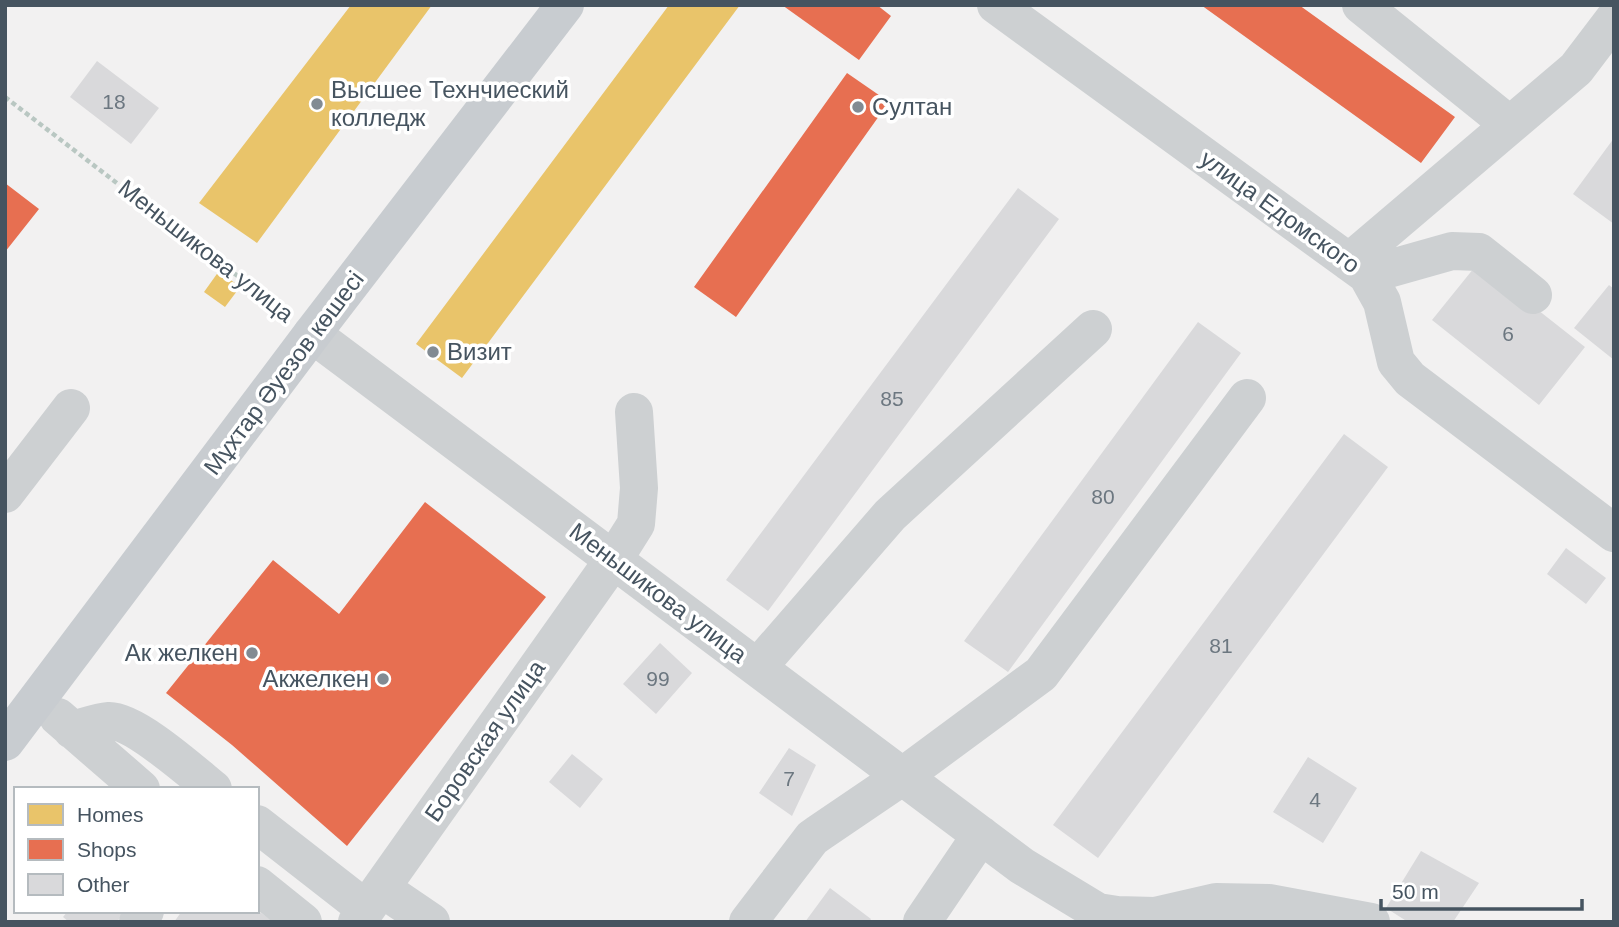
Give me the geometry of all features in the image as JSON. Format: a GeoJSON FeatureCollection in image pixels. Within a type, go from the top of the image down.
{"type":"FeatureCollection","features":[{"type":"Feature","properties":{"kind":"main road","name":"Мұхтар Әуезов көшесі"},"geometry":{"type":"LineString","coordinates":[[5,742],[312,334],[565,5]]}},
{"type":"Feature","properties":{"kind":"street"},"geometry":{"type":"LineString","coordinates":[[1361,5],[1510,125]]}},
{"type":"Feature","properties":{"kind":"street","name":"улица Едомского"},"geometry":{"type":"LineString","coordinates":[[1005,8],[1358,268],[1382,302],[1396,362],[1410,379],[1614,533]]}},
{"type":"Feature","properties":{"kind":"street"},"geometry":{"type":"LineString","coordinates":[[1358,268],[1510,125],[1576,69],[1614,19]]}},
{"type":"Feature","properties":{"kind":"street"},"geometry":{"type":"LineString","coordinates":[[1358,268],[1451,251],[1479,253],[1533,295]]}},
{"type":"Feature","properties":{"kind":"street"},"geometry":{"type":"LineString","coordinates":[[758,667],[890,514],[1093,329]]}},
{"type":"Feature","properties":{"kind":"street","name":"Меньшикова улица"},"geometry":{"type":"LineString","coordinates":[[312,334],[1022,866],[1098,912],[1155,916],[1216,902],[1269,903],[1371,922]]}},
{"type":"Feature","properties":{"kind":"street"},"geometry":{"type":"LineString","coordinates":[[748,922],[812,838],[1041,674],[1247,398]]}},
{"type":"Feature","properties":{"kind":"street"},"geometry":{"type":"LineString","coordinates":[[5,494],[71,408]]}},
{"type":"Feature","properties":{"kind":"street","name":"Боровская улица"},"geometry":{"type":"LineString","coordinates":[[368,906],[636,524],[639,488],[634,412]]}},
{"type":"Feature","properties":{"kind":"street"},"geometry":{"type":"LineString","coordinates":[[37,700],[139,787]]}},
{"type":"Feature","properties":{"kind":"street"},"geometry":{"type":"LineString","coordinates":[[72,730],[110,721],[123,723],[138,730],[210,787]]}},
{"type":"Feature","properties":{"kind":"street"},"geometry":{"type":"LineString","coordinates":[[259,825],[368,906],[431,922]]}},
{"type":"Feature","properties":{"kind":"street"},"geometry":{"type":"LineString","coordinates":[[922,922],[981,835]]}},
{"type":"Feature","properties":{"kind":"street"},"geometry":{"type":"LineString","coordinates":[[259,887],[303,922]]}},
{"type":"Feature","properties":{"kind":"path","name":"Меньшикова улица"},"geometry":{"type":"LineString","coordinates":[[5,97],[312,334]]}},
{"type":"Feature","properties":{"kind":"building: Homes","name":"Высшее Технчиеский колледж"},"geometry":{"type":"Polygon","coordinates":[[[351,5],[432,5],[257,243],[199,203],[351,5]]]}},
{"type":"Feature","properties":{"kind":"building: Homes"},"geometry":{"type":"Polygon","coordinates":[[[669,5],[740,5],[462,378],[416,344],[669,5]]]}},
{"type":"Feature","properties":{"kind":"building: Homes"},"geometry":{"type":"Polygon","coordinates":[[[219,271],[240,287],[225,307],[204,292],[219,271]]]}},
{"type":"Feature","properties":{"kind":"building: Shops"},"geometry":{"type":"Polygon","coordinates":[[[782,5],[877,5],[891,16],[859,60],[782,5]]]}},
{"type":"Feature","properties":{"kind":"building: Shops"},"geometry":{"type":"Polygon","coordinates":[[[1201,5],[1299,5],[1455,117],[1421,163],[1201,5]]]}},
{"type":"Feature","properties":{"kind":"building: Shops"},"geometry":{"type":"Polygon","coordinates":[[[847,73],[889,102],[736,317],[694,287],[847,73]]]}},
{"type":"Feature","properties":{"kind":"building: Shops"},"geometry":{"type":"Polygon","coordinates":[[[5,183],[39,209],[5,252],[5,183]]]}},
{"type":"Feature","properties":{"kind":"building: Shops","name":"Акжелкен"},"geometry":{"type":"Polygon","coordinates":[[[425,502],[546,597],[347,846],[232,745],[166,693],[273,560],[339,614],[425,502]]]}},
{"type":"Feature","properties":{"kind":"building: Other"},"geometry":{"type":"Polygon","coordinates":[[[97,61],[159,108],[131,144],[70,97],[97,61]]]}},
{"type":"Feature","properties":{"kind":"building: Other"},"geometry":{"type":"Polygon","coordinates":[[[1614,138],[1614,224],[1573,194],[1614,138]]]}},
{"type":"Feature","properties":{"kind":"building: Other"},"geometry":{"type":"Polygon","coordinates":[[[1018,188],[1059,219],[768,611],[726,580],[1018,188]]]}},
{"type":"Feature","properties":{"kind":"building: Other"},"geometry":{"type":"Polygon","coordinates":[[[1478,263],[1585,347],[1539,405],[1432,320],[1478,263]]]}},
{"type":"Feature","properties":{"kind":"building: Other"},"geometry":{"type":"Polygon","coordinates":[[[1609,285],[1614,289],[1614,360],[1574,328],[1609,285]]]}},
{"type":"Feature","properties":{"kind":"building: Other"},"geometry":{"type":"Polygon","coordinates":[[[1198,322],[1241,353],[1008,672],[964,641],[1198,322]]]}},
{"type":"Feature","properties":{"kind":"building: Other"},"geometry":{"type":"Polygon","coordinates":[[[1344,434],[1388,467],[1098,858],[1053,825],[1344,434]]]}},
{"type":"Feature","properties":{"kind":"building: Other"},"geometry":{"type":"Polygon","coordinates":[[[1566,548],[1606,578],[1586,604],[1547,574],[1566,548]]]}},
{"type":"Feature","properties":{"kind":"building: Other"},"geometry":{"type":"Polygon","coordinates":[[[660,643],[692,673],[656,714],[623,684],[660,643]]]}},
{"type":"Feature","properties":{"kind":"building: Other"},"geometry":{"type":"Polygon","coordinates":[[[789,748],[816,765],[792,816],[759,793],[789,748]]]}},
{"type":"Feature","properties":{"kind":"building: Other"},"geometry":{"type":"Polygon","coordinates":[[[572,754],[603,779],[580,808],[549,782],[572,754]]]}},
{"type":"Feature","properties":{"kind":"building: Other"},"geometry":{"type":"Polygon","coordinates":[[[1308,757],[1357,788],[1323,843],[1273,812],[1308,757]]]}},
{"type":"Feature","properties":{"kind":"building: Other"},"geometry":{"type":"Polygon","coordinates":[[[1421,851],[1479,883],[1453,922],[1408,922],[1386,908],[1421,851]]]}},
{"type":"Feature","properties":{"kind":"building: Other"},"geometry":{"type":"Polygon","coordinates":[[[830,888],[871,919],[869,922],[805,922],[830,888]]]}},
{"type":"Feature","properties":{"kind":"building: Other"},"geometry":{"type":"Polygon","coordinates":[[[259,911],[274,922],[174,922],[181,913],[259,911]]]}},
{"type":"Feature","properties":{"kind":"building: Other"},"geometry":{"type":"Polygon","coordinates":[[[66,913],[124,913],[117,922],[69,922],[63,917],[66,913]]]}},
{"type":"Feature","properties":{"kind":"place","name":"Высшее Технчиеский колледж"},"geometry":{"type":"Point","coordinates":[317,104]}},
{"type":"Feature","properties":{"kind":"place","name":"Султан"},"geometry":{"type":"Point","coordinates":[858,107]}},
{"type":"Feature","properties":{"kind":"place","name":"Визит"},"geometry":{"type":"Point","coordinates":[433,352]}},
{"type":"Feature","properties":{"kind":"place","name":"Ак желкен"},"geometry":{"type":"Point","coordinates":[252,653]}},
{"type":"Feature","properties":{"kind":"place","name":"Акжелкен"},"geometry":{"type":"Point","coordinates":[383,679]}}]}
